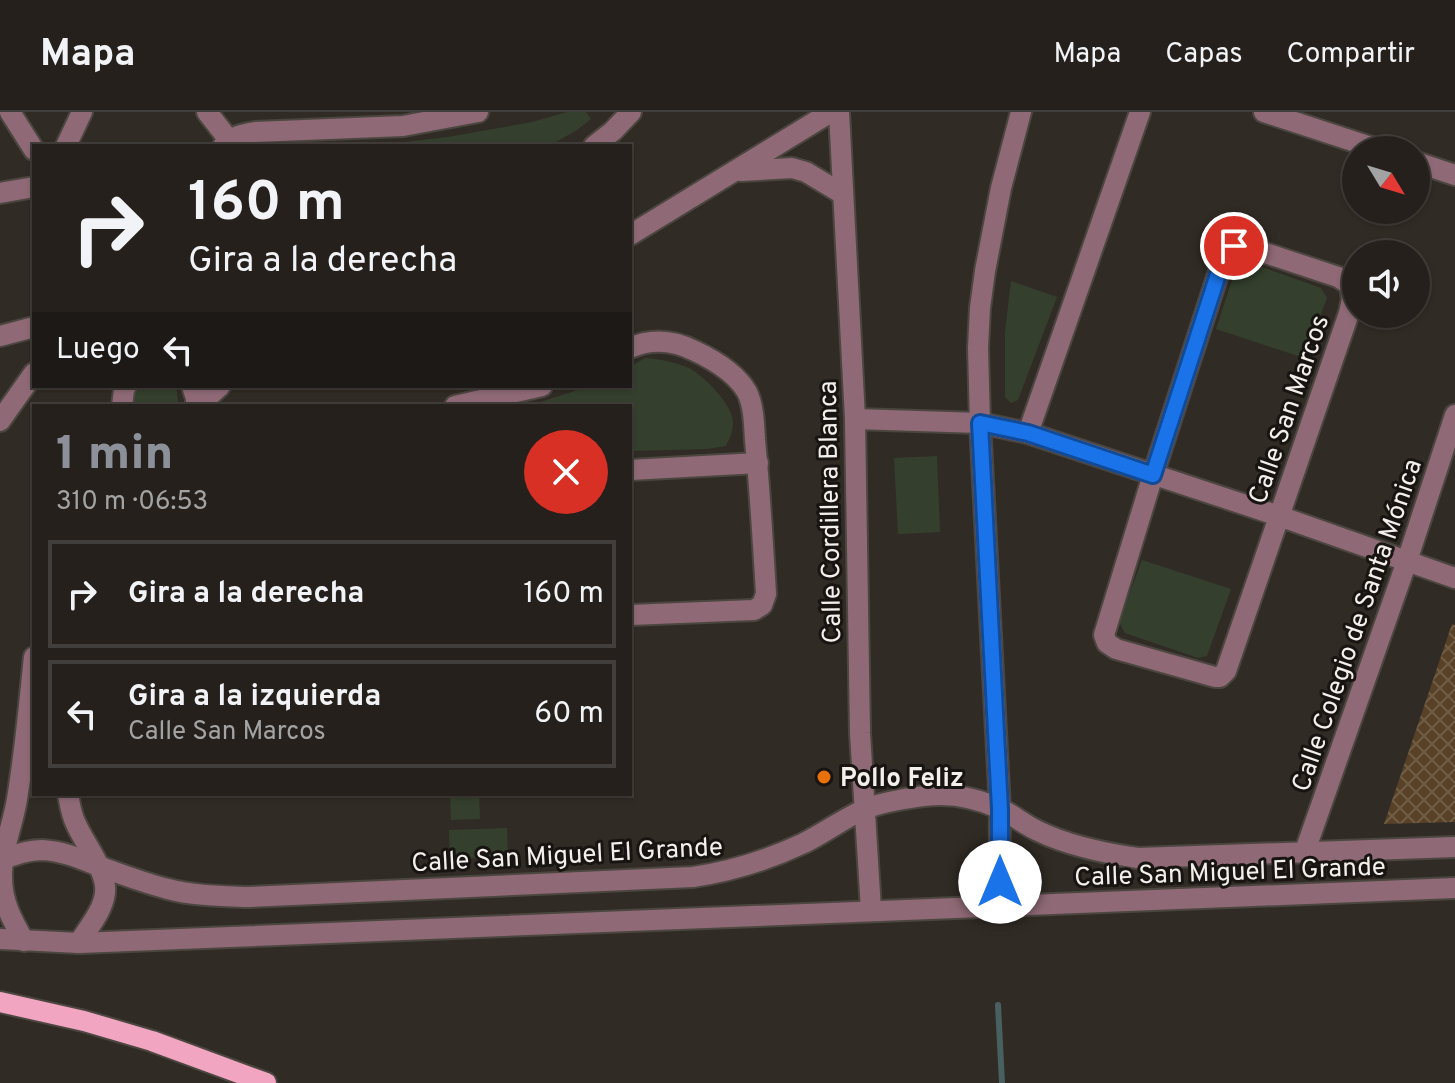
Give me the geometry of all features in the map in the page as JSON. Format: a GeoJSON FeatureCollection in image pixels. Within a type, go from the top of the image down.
{"type":"FeatureCollection","features":[{"type":"Feature","properties":{"kind":"main road"},"geometry":{"type":"LineString","coordinates":[[0,1002],[84,1021],[152,1041],[266,1083]]}},
{"type":"Feature","properties":{"kind":"street"},"geometry":{"type":"LineString","coordinates":[[10,112],[32,147]]}},
{"type":"Feature","properties":{"kind":"street"},"geometry":{"type":"LineString","coordinates":[[67,144],[82,112]]}},
{"type":"Feature","properties":{"kind":"street"},"geometry":{"type":"LineString","coordinates":[[207,112],[226,143],[240,134],[255,132],[403,126],[478,112]]}},
{"type":"Feature","properties":{"kind":"street"},"geometry":{"type":"LineString","coordinates":[[597,144],[630,112]]}},
{"type":"Feature","properties":{"kind":"street"},"geometry":{"type":"LineString","coordinates":[[632,234],[831,112]]}},
{"type":"Feature","properties":{"kind":"street","name":"Calle Cordillera Blanca"},"geometry":{"type":"LineString","coordinates":[[839,112],[855,419],[860,733],[871,910]]}},
{"type":"Feature","properties":{"kind":"street"},"geometry":{"type":"LineString","coordinates":[[999,906],[1000,809],[978,348],[980,308],[1001,188],[1021,112]]}},
{"type":"Feature","properties":{"kind":"street"},"geometry":{"type":"LineString","coordinates":[[1028,433],[1140,112]]}},
{"type":"Feature","properties":{"kind":"street"},"geometry":{"type":"LineString","coordinates":[[1264,112],[1342,138]]}},
{"type":"Feature","properties":{"kind":"street"},"geometry":{"type":"LineString","coordinates":[[1430,167],[1455,175]]}},
{"type":"Feature","properties":{"kind":"street"},"geometry":{"type":"LineString","coordinates":[[733,172],[792,168],[806,172],[841,193]]}},
{"type":"Feature","properties":{"kind":"street"},"geometry":{"type":"LineString","coordinates":[[0,193],[32,187]]}},
{"type":"Feature","properties":{"kind":"street","name":"Calle San Marcos"},"geometry":{"type":"LineString","coordinates":[[1238,244],[1338,277],[1350,285],[1351,291],[1349,313],[1279,516],[1224,674],[1215,677],[1116,649],[1107,643],[1104,635],[1223,259],[1238,244]]}},
{"type":"Feature","properties":{"kind":"street"},"geometry":{"type":"LineString","coordinates":[[0,336],[32,328]]}},
{"type":"Feature","properties":{"kind":"street"},"geometry":{"type":"LineString","coordinates":[[632,347],[652,341],[674,342],[722,366],[747,392],[752,406],[758,463],[766,594],[762,605],[754,610],[632,615]]}},
{"type":"Feature","properties":{"kind":"street"},"geometry":{"type":"LineString","coordinates":[[0,421],[32,376]]}},
{"type":"Feature","properties":{"kind":"street"},"geometry":{"type":"LineString","coordinates":[[199,404],[218,388]]}},
{"type":"Feature","properties":{"kind":"street"},"geometry":{"type":"LineString","coordinates":[[464,404],[533,388]]}},
{"type":"Feature","properties":{"kind":"street","name":"Calle Colegio de Santa Mónica"},"geometry":{"type":"LineString","coordinates":[[1305,851],[1455,415]]}},
{"type":"Feature","properties":{"kind":"street"},"geometry":{"type":"LineString","coordinates":[[855,419],[980,423],[1028,433],[1455,578]]}},
{"type":"Feature","properties":{"kind":"street"},"geometry":{"type":"LineString","coordinates":[[632,470],[758,463]]}},
{"type":"Feature","properties":{"kind":"street"},"geometry":{"type":"LineString","coordinates":[[24,941],[5,904],[1,860],[17,801],[32,674]]}},
{"type":"Feature","properties":{"kind":"street","name":"Calle San Miguel El Grande"},"geometry":{"type":"LineString","coordinates":[[1,860],[39,850],[74,855],[148,884],[172,890],[249,897],[693,877],[737,870],[773,857],[865,808],[940,795],[971,799],[1000,809],[1038,831],[1072,845],[1138,858],[1455,847]]}},
{"type":"Feature","properties":{"kind":"street"},"geometry":{"type":"LineString","coordinates":[[68,796],[77,826],[105,882],[105,892],[97,913],[79,943]]}},
{"type":"Feature","properties":{"kind":"street","name":"Calle San Miguel El Grande"},"geometry":{"type":"LineString","coordinates":[[0,939],[79,943],[1455,888]]}},
{"type":"Feature","properties":{"kind":"green space"},"geometry":{"type":"Polygon","coordinates":[[[567,112],[586,112],[591,119],[552,144],[387,144],[448,137],[532,122],[567,112]]]}},
{"type":"Feature","properties":{"kind":"green space"},"geometry":{"type":"Polygon","coordinates":[[[1248,262],[1321,288],[1327,298],[1304,358],[1216,329],[1236,268],[1248,262]]]}},
{"type":"Feature","properties":{"kind":"green space"},"geometry":{"type":"Polygon","coordinates":[[[1011,281],[1057,297],[1018,400],[1011,403],[1005,397],[1005,332],[1011,281]]]}},
{"type":"Feature","properties":{"kind":"green space"},"geometry":{"type":"Polygon","coordinates":[[[645,358],[667,361],[689,368],[702,377],[717,392],[732,415],[731,434],[726,446],[632,451],[632,404],[534,404],[584,388],[632,388],[632,366],[645,358]]]}},
{"type":"Feature","properties":{"kind":"green space"},"geometry":{"type":"Polygon","coordinates":[[[137,388],[175,388],[178,404],[133,404],[137,388]]]}},
{"type":"Feature","properties":{"kind":"green space"},"geometry":{"type":"Polygon","coordinates":[[[937,456],[940,532],[898,534],[894,458],[937,456]]]}},
{"type":"Feature","properties":{"kind":"green space"},"geometry":{"type":"Polygon","coordinates":[[[1142,560],[1231,589],[1207,656],[1198,658],[1125,633],[1119,622],[1142,560]]]}},
{"type":"Feature","properties":{"kind":"green space"},"geometry":{"type":"Polygon","coordinates":[[[450,796],[479,796],[480,819],[451,820],[450,796]]]}},
{"type":"Feature","properties":{"kind":"green space"},"geometry":{"type":"Polygon","coordinates":[[[507,828],[508,857],[450,859],[449,830],[507,828]]]}},
{"type":"Feature","properties":{"kind":"building"},"geometry":{"type":"Polygon","coordinates":[[[1452,624],[1455,625],[1455,822],[1384,824],[1452,624]]]}},
{"type":"Feature","properties":{"kind":"waterway"},"geometry":{"type":"LineString","coordinates":[[998,1005],[1002,1083]]}},
{"type":"Feature","properties":{"kind":"place","name":"Pollo Feliz"},"geometry":{"type":"Point","coordinates":[824,777]}},
{"type":"Feature","properties":{"kind":"route"},"geometry":{"type":"LineString","coordinates":[[1000,882],[1000,809],[980,423],[1028,433],[1153,475],[1223,259],[1234,246]]}}]}
